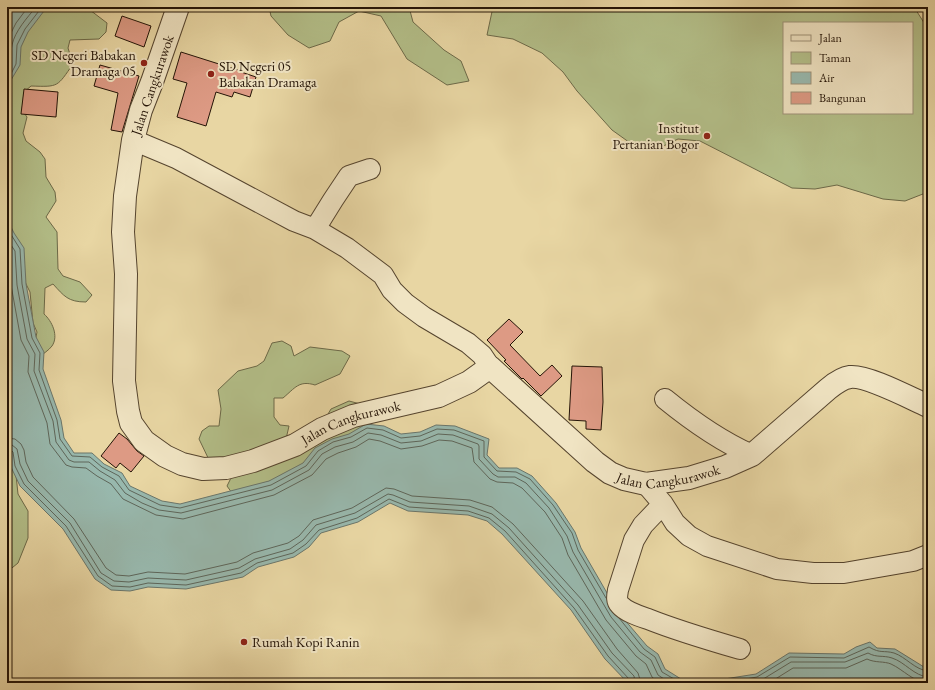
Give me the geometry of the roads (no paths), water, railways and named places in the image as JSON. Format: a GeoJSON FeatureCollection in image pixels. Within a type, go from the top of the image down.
{"type":"FeatureCollection","features":[{"type":"Feature","properties":{"kind":"street","name":"Jalan Cangkurawok"},"geometry":{"type":"LineString","coordinates":[[178,7],[152,82],[140,110],[133,140],[125,196],[123,232],[126,274],[124,381],[128,411],[131,423],[144,441],[165,456],[182,464],[203,468],[226,468],[253,462],[295,445],[322,430],[353,416],[439,396],[470,382],[490,367],[595,462],[610,473],[624,479],[646,484],[689,478],[725,467],[752,455],[828,389],[838,381],[849,377],[866,379],[928,406]]}},
{"type":"Feature","properties":{"kind":"street"},"geometry":{"type":"LineString","coordinates":[[133,140],[176,158],[347,248],[383,275],[392,290],[405,303],[424,317],[468,344],[482,355],[490,367]]}},
{"type":"Feature","properties":{"kind":"street"},"geometry":{"type":"LineString","coordinates":[[315,230],[349,176],[370,169]]}},
{"type":"Feature","properties":{"kind":"street"},"geometry":{"type":"LineString","coordinates":[[665,399],[696,424],[728,444],[752,455]]}},
{"type":"Feature","properties":{"kind":"street"},"geometry":{"type":"LineString","coordinates":[[646,484],[663,504],[675,523],[689,536],[707,546],[777,569],[814,573],[844,574],[913,561],[928,555]]}},
{"type":"Feature","properties":{"kind":"street"},"geometry":{"type":"LineString","coordinates":[[663,504],[643,525],[634,540],[618,590],[618,604],[637,615],[680,632],[740,649]]}},
{"type":"Feature","properties":{"kind":"water"},"geometry":{"type":"Polygon","coordinates":[[[7,7],[47,7],[28,32],[21,47],[20,65],[11,80],[7,100],[7,7]]]}},
{"type":"Feature","properties":{"kind":"water"},"geometry":{"type":"Polygon","coordinates":[[[7,219],[24,248],[26,284],[36,337],[44,352],[43,369],[61,420],[64,438],[74,453],[92,453],[104,464],[122,473],[130,486],[162,501],[180,504],[269,481],[303,463],[315,448],[332,439],[349,434],[366,424],[384,426],[401,434],[420,432],[436,425],[455,426],[489,439],[487,455],[499,468],[517,468],[532,476],[556,503],[575,532],[581,548],[618,612],[647,646],[658,654],[665,669],[681,679],[699,683],[628,683],[605,659],[571,610],[502,534],[487,521],[468,515],[408,511],[390,503],[358,522],[321,533],[309,547],[294,557],[258,567],[243,577],[186,589],[148,587],[130,591],[111,590],[95,579],[63,529],[20,486],[11,467],[7,445],[7,219]]]}},
{"type":"Feature","properties":{"kind":"water"},"geometry":{"type":"Polygon","coordinates":[[[870,642],[877,648],[895,649],[928,668],[928,683],[699,683],[756,674],[789,653],[844,654],[856,647],[870,642]]]}},
{"type":"Feature","properties":{"kind":"place","name":"SD Negeri Babakan Dramaga 05"},"geometry":{"type":"Point","coordinates":[144,63]}},
{"type":"Feature","properties":{"kind":"place","name":"SD Negeri 05 Babakan Dramaga"},"geometry":{"type":"Point","coordinates":[211,74]}},
{"type":"Feature","properties":{"kind":"place","name":"Institut Pertanian Bogor"},"geometry":{"type":"Point","coordinates":[707,136]}},
{"type":"Feature","properties":{"kind":"place","name":"Rumah Kopi Ranin"},"geometry":{"type":"Point","coordinates":[244,642]}}]}
